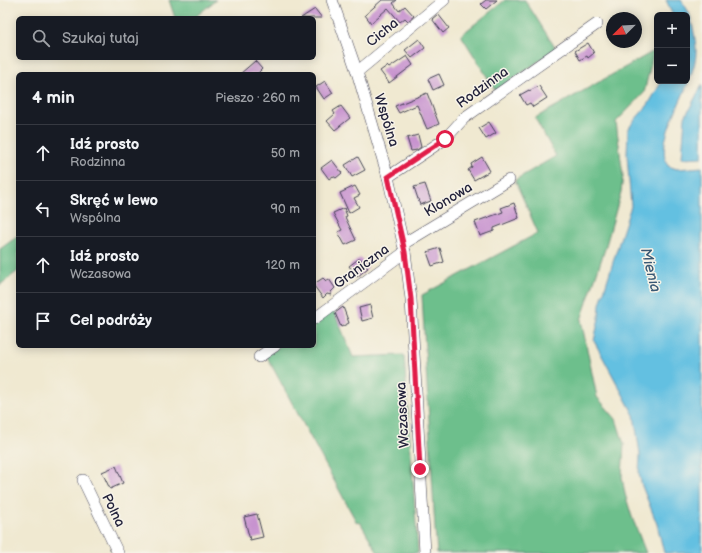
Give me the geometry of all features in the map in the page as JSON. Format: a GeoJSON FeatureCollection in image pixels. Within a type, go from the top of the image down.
{"type":"FeatureCollection","features":[{"type":"Feature","properties":{"kind":"street","name":"Wspólna"},"geometry":{"type":"LineString","coordinates":[[332,0],[357,72],[388,177],[404,248],[411,299]]}},
{"type":"Feature","properties":{"kind":"street","name":"Cicha"},"geometry":{"type":"LineString","coordinates":[[357,72],[444,0]]}},
{"type":"Feature","properties":{"kind":"street","name":"Rodzinna"},"geometry":{"type":"LineString","coordinates":[[388,177],[445,139],[464,118],[597,24]]}},
{"type":"Feature","properties":{"kind":"street","name":"Klonowa"},"geometry":{"type":"LineString","coordinates":[[404,248],[509,180]]}},
{"type":"Feature","properties":{"kind":"street","name":"Graniczna"},"geometry":{"type":"LineString","coordinates":[[316,316],[404,248]]}},
{"type":"Feature","properties":{"kind":"street","name":"Wczasowa"},"geometry":{"type":"LineString","coordinates":[[411,299],[425,553]]}},
{"type":"Feature","properties":{"kind":"street"},"geometry":{"type":"LineString","coordinates":[[259,357],[272,348]]}},
{"type":"Feature","properties":{"kind":"street","name":"Polna"},"geometry":{"type":"LineString","coordinates":[[83,480],[118,553]]}},
{"type":"Feature","properties":{"kind":"green space"},"geometry":{"type":"Polygon","coordinates":[[[169,0],[216,0],[196,16],[174,16],[169,0]]]}},
{"type":"Feature","properties":{"kind":"green space"},"geometry":{"type":"Polygon","coordinates":[[[505,0],[525,0],[556,49],[496,91],[461,35],[505,0]]]}},
{"type":"Feature","properties":{"kind":"green space"},"geometry":{"type":"Polygon","coordinates":[[[654,51],[644,93],[616,122],[623,176],[621,192],[605,249],[581,320],[597,397],[616,419],[624,444],[622,477],[625,494],[646,553],[437,553],[422,295],[538,233],[515,180],[556,156],[535,118],[654,51]]]}},
{"type":"Feature","properties":{"kind":"green space"},"geometry":{"type":"Polygon","coordinates":[[[16,237],[16,273],[0,285],[0,249],[16,237]]]}},
{"type":"Feature","properties":{"kind":"green space"},"geometry":{"type":"Polygon","coordinates":[[[333,309],[353,357],[404,355],[418,553],[378,553],[360,522],[357,523],[266,355],[277,348],[316,348],[316,321],[333,309]]]}},
{"type":"Feature","properties":{"kind":"water"},"geometry":{"type":"Polygon","coordinates":[[[666,0],[681,0],[688,12],[672,12],[666,0]]]}},
{"type":"Feature","properties":{"kind":"water"},"geometry":{"type":"Polygon","coordinates":[[[690,17],[696,46],[694,64],[690,79],[690,17]]]}},
{"type":"Feature","properties":{"kind":"water","name":"Mienia"},"geometry":{"type":"Polygon","coordinates":[[[660,84],[688,84],[670,126],[665,141],[664,154],[668,166],[677,169],[702,167],[702,553],[664,553],[657,524],[642,486],[639,474],[640,454],[634,415],[594,341],[599,318],[600,304],[631,206],[627,155],[628,130],[648,105],[660,84]]]}},
{"type":"Feature","properties":{"kind":"water"},"geometry":{"type":"Polygon","coordinates":[[[702,85],[702,157],[682,158],[685,117],[702,85]]]}},
{"type":"Feature","properties":{"kind":"building"},"geometry":{"type":"Polygon","coordinates":[[[382,0],[397,0],[393,3],[399,11],[405,6],[414,16],[408,21],[405,18],[400,22],[388,8],[371,23],[365,15],[382,0]]]}},
{"type":"Feature","properties":{"kind":"building"},"geometry":{"type":"Polygon","coordinates":[[[486,0],[497,0],[486,9],[481,4],[486,0]]]}},
{"type":"Feature","properties":{"kind":"building"},"geometry":{"type":"Polygon","coordinates":[[[315,9],[322,18],[316,18],[316,16],[304,16],[315,9]]]}},
{"type":"Feature","properties":{"kind":"building"},"geometry":{"type":"Polygon","coordinates":[[[438,14],[449,28],[443,33],[432,19],[438,14]]]}},
{"type":"Feature","properties":{"kind":"building"},"geometry":{"type":"Polygon","coordinates":[[[419,39],[425,48],[412,58],[405,50],[419,39]]]}},
{"type":"Feature","properties":{"kind":"building"},"geometry":{"type":"Polygon","coordinates":[[[588,43],[594,53],[588,58],[587,56],[580,60],[575,51],[588,43]]]}},
{"type":"Feature","properties":{"kind":"building"},"geometry":{"type":"Polygon","coordinates":[[[407,56],[413,65],[389,83],[380,71],[387,66],[389,68],[407,56]]]}},
{"type":"Feature","properties":{"kind":"building"},"geometry":{"type":"Polygon","coordinates":[[[255,61],[262,69],[259,72],[242,72],[255,61]]]}},
{"type":"Feature","properties":{"kind":"building"},"geometry":{"type":"Polygon","coordinates":[[[439,74],[444,85],[433,90],[428,79],[439,74]]]}},
{"type":"Feature","properties":{"kind":"building"},"geometry":{"type":"Polygon","coordinates":[[[325,81],[333,93],[324,99],[316,87],[325,81]]]}},
{"type":"Feature","properties":{"kind":"building"},"geometry":{"type":"Polygon","coordinates":[[[539,86],[547,98],[533,107],[530,103],[526,105],[520,95],[539,86]]]}},
{"type":"Feature","properties":{"kind":"building"},"geometry":{"type":"Polygon","coordinates":[[[427,93],[439,124],[427,129],[417,105],[399,113],[395,106],[427,93]]]}},
{"type":"Feature","properties":{"kind":"building"},"geometry":{"type":"Polygon","coordinates":[[[341,106],[350,118],[335,130],[327,121],[335,114],[333,111],[341,106]]]}},
{"type":"Feature","properties":{"kind":"building"},"geometry":{"type":"Polygon","coordinates":[[[489,122],[496,133],[486,139],[479,128],[489,122]]]}},
{"type":"Feature","properties":{"kind":"building"},"geometry":{"type":"Polygon","coordinates":[[[418,135],[421,147],[417,150],[411,151],[407,138],[418,135]]]}},
{"type":"Feature","properties":{"kind":"building"},"geometry":{"type":"Polygon","coordinates":[[[358,157],[365,170],[352,177],[345,165],[358,157]]]}},
{"type":"Feature","properties":{"kind":"building"},"geometry":{"type":"Polygon","coordinates":[[[482,157],[490,171],[474,180],[468,170],[472,167],[471,164],[482,157]]]}},
{"type":"Feature","properties":{"kind":"building"},"geometry":{"type":"Polygon","coordinates":[[[332,160],[342,173],[336,178],[333,176],[329,179],[321,168],[332,160]]]}},
{"type":"Feature","properties":{"kind":"building"},"geometry":{"type":"Polygon","coordinates":[[[425,184],[431,201],[420,205],[414,187],[425,184]]]}},
{"type":"Feature","properties":{"kind":"building"},"geometry":{"type":"Polygon","coordinates":[[[355,186],[360,195],[354,198],[359,207],[349,213],[340,193],[355,186]]]}},
{"type":"Feature","properties":{"kind":"building"},"geometry":{"type":"Polygon","coordinates":[[[514,203],[519,218],[494,228],[494,231],[480,236],[475,222],[503,212],[501,208],[514,203]]]}},
{"type":"Feature","properties":{"kind":"building"},"geometry":{"type":"Polygon","coordinates":[[[344,208],[347,216],[345,217],[356,240],[345,245],[338,232],[342,230],[333,213],[344,208]]]}},
{"type":"Feature","properties":{"kind":"building"},"geometry":{"type":"Polygon","coordinates":[[[440,248],[444,262],[432,266],[427,252],[440,248]]]}},
{"type":"Feature","properties":{"kind":"building"},"geometry":{"type":"Polygon","coordinates":[[[360,258],[368,268],[357,277],[349,266],[360,258]]]}},
{"type":"Feature","properties":{"kind":"building"},"geometry":{"type":"Polygon","coordinates":[[[323,278],[326,281],[329,279],[335,288],[331,292],[331,295],[327,294],[323,298],[316,289],[316,283],[323,278]]]}},
{"type":"Feature","properties":{"kind":"building"},"geometry":{"type":"Polygon","coordinates":[[[370,305],[373,318],[362,321],[359,308],[370,305]]]}},
{"type":"Feature","properties":{"kind":"building"},"geometry":{"type":"Polygon","coordinates":[[[343,307],[349,323],[341,327],[335,313],[343,307]]]}},
{"type":"Feature","properties":{"kind":"building"},"geometry":{"type":"Polygon","coordinates":[[[116,466],[123,483],[110,489],[102,472],[116,466]]]}},
{"type":"Feature","properties":{"kind":"building"},"geometry":{"type":"Polygon","coordinates":[[[257,514],[263,537],[250,540],[244,517],[257,514]]]}},
{"type":"Feature","properties":{"kind":"route"},"geometry":{"type":"LineString","coordinates":[[420,469],[411,299],[405,252],[388,177],[445,139]]}}]}
